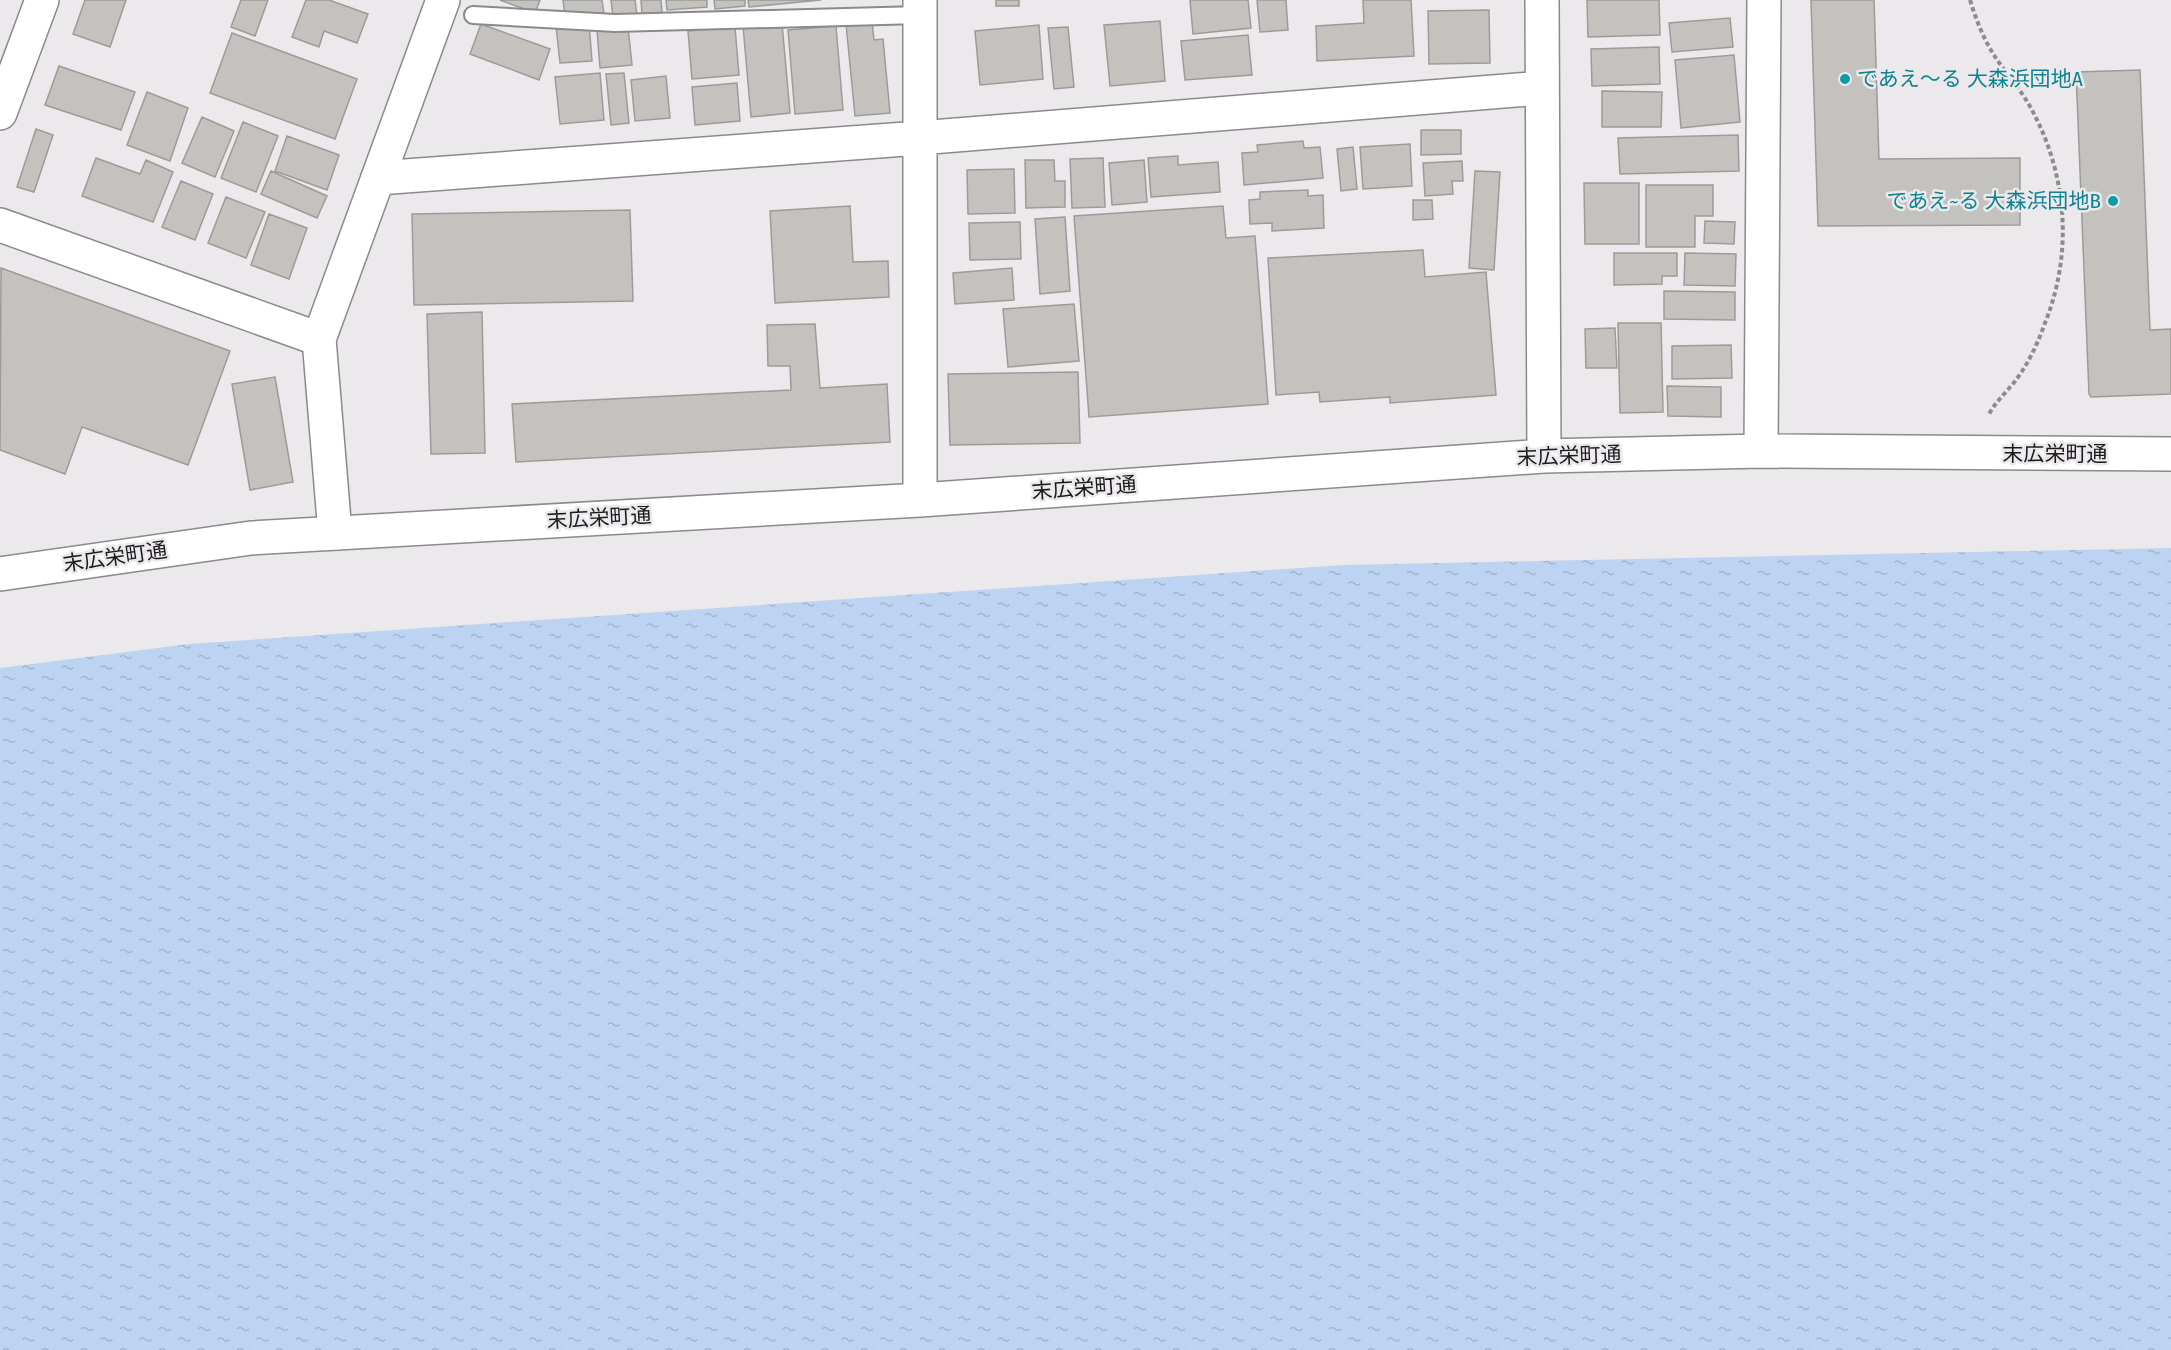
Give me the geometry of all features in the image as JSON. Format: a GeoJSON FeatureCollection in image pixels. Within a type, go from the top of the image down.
{"type":"FeatureCollection","features":[{"type":"Feature","properties":{"kind":"street"},"geometry":{"type":"LineString","coordinates":[[0,113],[42,0]]}},
{"type":"Feature","properties":{"kind":"street"},"geometry":{"type":"LineString","coordinates":[[335,533],[319,339],[443,0]]}},
{"type":"Feature","properties":{"kind":"street"},"geometry":{"type":"LineString","coordinates":[[1542,0],[1544,456]]}},
{"type":"Feature","properties":{"kind":"street"},"geometry":{"type":"LineString","coordinates":[[1761,451],[1764,0]]}},
{"type":"Feature","properties":{"kind":"street"},"geometry":{"type":"LineString","coordinates":[[920,7],[920,500]]}},
{"type":"Feature","properties":{"kind":"street"},"geometry":{"type":"LineString","coordinates":[[378,178],[919,138],[1542,88]]}},
{"type":"Feature","properties":{"kind":"street"},"geometry":{"type":"LineString","coordinates":[[0,225],[319,339]]}},
{"type":"Feature","properties":{"kind":"street","name":"末広栄町通"},"geometry":{"type":"LineString","coordinates":[[0,574],[251,538],[920,500],[1544,456],[1761,451],[2171,454]]}},
{"type":"Feature","properties":{"kind":"lane"},"geometry":{"type":"LineString","coordinates":[[473,15],[615,23],[920,7]]}},
{"type":"Feature","properties":{"kind":"path"},"geometry":{"type":"LineString","coordinates":[[1970,0],[1986,42],[2027,102],[2041,128],[2054,160],[2063,207],[2061,268],[2057,290],[2030,357],[2016,380],[1993,406],[1987,419]]}},
{"type":"Feature","properties":{"kind":"water"},"geometry":{"type":"Polygon","coordinates":[[[2171,548],[2171,1350],[0,1350],[0,668],[189,644],[1343,565],[2171,548]]]}},
{"type":"Feature","properties":{"kind":"building"},"geometry":{"type":"Polygon","coordinates":[[[85,0],[126,0],[110,47],[73,34],[85,0]]]}},
{"type":"Feature","properties":{"kind":"building"},"geometry":{"type":"Polygon","coordinates":[[[241,0],[268,0],[255,36],[231,27],[241,0]]]}},
{"type":"Feature","properties":{"kind":"building"},"geometry":{"type":"Polygon","coordinates":[[[306,0],[329,0],[368,14],[357,43],[324,31],[319,47],[292,37],[306,0]]]}},
{"type":"Feature","properties":{"kind":"building"},"geometry":{"type":"Polygon","coordinates":[[[500,0],[540,0],[535,13],[500,0]]]}},
{"type":"Feature","properties":{"kind":"building"},"geometry":{"type":"Polygon","coordinates":[[[563,0],[602,0],[604,14],[565,17],[563,0]]]}},
{"type":"Feature","properties":{"kind":"building"},"geometry":{"type":"Polygon","coordinates":[[[611,0],[635,0],[637,15],[613,17],[611,0]]]}},
{"type":"Feature","properties":{"kind":"building"},"geometry":{"type":"Polygon","coordinates":[[[641,0],[661,0],[662,13],[642,14],[641,0]]]}},
{"type":"Feature","properties":{"kind":"building"},"geometry":{"type":"Polygon","coordinates":[[[666,0],[707,0],[707,7],[667,10],[666,0]]]}},
{"type":"Feature","properties":{"kind":"building"},"geometry":{"type":"Polygon","coordinates":[[[714,0],[745,0],[745,6],[715,9],[714,0]]]}},
{"type":"Feature","properties":{"kind":"building"},"geometry":{"type":"Polygon","coordinates":[[[748,0],[821,0],[749,7],[748,0]]]}},
{"type":"Feature","properties":{"kind":"building"},"geometry":{"type":"Polygon","coordinates":[[[996,0],[1019,0],[1019,6],[996,6],[996,0]]]}},
{"type":"Feature","properties":{"kind":"building"},"geometry":{"type":"Polygon","coordinates":[[[1190,0],[1248,0],[1251,28],[1193,34],[1190,0]]]}},
{"type":"Feature","properties":{"kind":"building"},"geometry":{"type":"Polygon","coordinates":[[[1257,0],[1286,0],[1288,30],[1260,32],[1257,0]]]}},
{"type":"Feature","properties":{"kind":"building"},"geometry":{"type":"Polygon","coordinates":[[[1363,0],[1411,0],[1414,56],[1317,61],[1316,26],[1364,23],[1363,0]]]}},
{"type":"Feature","properties":{"kind":"building"},"geometry":{"type":"Polygon","coordinates":[[[1587,0],[1659,0],[1660,35],[1588,37],[1587,0]]]}},
{"type":"Feature","properties":{"kind":"building","name":"であえ～る 大森浜団地A"},"geometry":{"type":"Polygon","coordinates":[[[1811,0],[1874,0],[1879,159],[2020,158],[2020,225],[1818,226],[1811,0]]]}},
{"type":"Feature","properties":{"kind":"building"},"geometry":{"type":"Polygon","coordinates":[[[1489,10],[1490,63],[1429,64],[1428,11],[1489,10]]]}},
{"type":"Feature","properties":{"kind":"building"},"geometry":{"type":"Polygon","coordinates":[[[1730,18],[1733,47],[1672,52],[1669,23],[1730,18]]]}},
{"type":"Feature","properties":{"kind":"building"},"geometry":{"type":"Polygon","coordinates":[[[872,21],[874,40],[883,39],[890,113],[855,116],[846,24],[872,21]]]}},
{"type":"Feature","properties":{"kind":"building"},"geometry":{"type":"Polygon","coordinates":[[[1160,21],[1165,81],[1110,86],[1104,25],[1160,21]]]}},
{"type":"Feature","properties":{"kind":"building"},"geometry":{"type":"Polygon","coordinates":[[[589,23],[592,61],[560,63],[556,26],[589,23]]]}},
{"type":"Feature","properties":{"kind":"building"},"geometry":{"type":"Polygon","coordinates":[[[782,23],[790,113],[751,117],[743,26],[782,23]]]}},
{"type":"Feature","properties":{"kind":"building"},"geometry":{"type":"Polygon","coordinates":[[[481,24],[550,49],[539,80],[470,54],[481,24]]]}},
{"type":"Feature","properties":{"kind":"building"},"geometry":{"type":"Polygon","coordinates":[[[1039,25],[1043,79],[980,85],[975,31],[1039,25]]]}},
{"type":"Feature","properties":{"kind":"building"},"geometry":{"type":"Polygon","coordinates":[[[836,26],[843,110],[795,114],[788,30],[836,26]]]}},
{"type":"Feature","properties":{"kind":"building"},"geometry":{"type":"Polygon","coordinates":[[[628,27],[632,65],[600,68],[597,30],[628,27]]]}},
{"type":"Feature","properties":{"kind":"building"},"geometry":{"type":"Polygon","coordinates":[[[735,27],[739,75],[692,79],[688,31],[735,27]]]}},
{"type":"Feature","properties":{"kind":"building"},"geometry":{"type":"Polygon","coordinates":[[[1068,27],[1074,87],[1054,89],[1048,28],[1068,27]]]}},
{"type":"Feature","properties":{"kind":"building"},"geometry":{"type":"Polygon","coordinates":[[[232,33],[357,79],[335,139],[210,93],[232,33]]]}},
{"type":"Feature","properties":{"kind":"building"},"geometry":{"type":"Polygon","coordinates":[[[1248,35],[1252,75],[1185,80],[1181,41],[1248,35]]]}},
{"type":"Feature","properties":{"kind":"building"},"geometry":{"type":"Polygon","coordinates":[[[1659,47],[1660,84],[1592,86],[1591,49],[1659,47]]]}},
{"type":"Feature","properties":{"kind":"building"},"geometry":{"type":"Polygon","coordinates":[[[1734,55],[1740,122],[1681,128],[1675,60],[1734,55]]]}},
{"type":"Feature","properties":{"kind":"building"},"geometry":{"type":"Polygon","coordinates":[[[59,66],[135,92],[121,130],[45,105],[59,66]]]}},
{"type":"Feature","properties":{"kind":"building","name":"であえ~る 大森浜団地B"},"geometry":{"type":"Polygon","coordinates":[[[2140,70],[2150,330],[2171,329],[2171,394],[2091,397],[2089,394],[2076,72],[2140,70]]]}},
{"type":"Feature","properties":{"kind":"building"},"geometry":{"type":"Polygon","coordinates":[[[600,73],[604,120],[560,124],[555,77],[600,73]]]}},
{"type":"Feature","properties":{"kind":"building"},"geometry":{"type":"Polygon","coordinates":[[[624,73],[629,123],[611,125],[606,74],[624,73]]]}},
{"type":"Feature","properties":{"kind":"building"},"geometry":{"type":"Polygon","coordinates":[[[666,76],[670,118],[635,121],[631,80],[666,76]]]}},
{"type":"Feature","properties":{"kind":"building"},"geometry":{"type":"Polygon","coordinates":[[[737,83],[740,121],[695,125],[692,87],[737,83]]]}},
{"type":"Feature","properties":{"kind":"building"},"geometry":{"type":"Polygon","coordinates":[[[1602,91],[1662,92],[1661,127],[1602,127],[1602,91]]]}},
{"type":"Feature","properties":{"kind":"building"},"geometry":{"type":"Polygon","coordinates":[[[147,92],[188,108],[170,161],[127,145],[147,92]]]}},
{"type":"Feature","properties":{"kind":"building"},"geometry":{"type":"Polygon","coordinates":[[[202,117],[234,131],[215,177],[182,163],[202,117]]]}},
{"type":"Feature","properties":{"kind":"building"},"geometry":{"type":"Polygon","coordinates":[[[243,122],[278,136],[256,192],[221,178],[243,122]]]}},
{"type":"Feature","properties":{"kind":"building"},"geometry":{"type":"Polygon","coordinates":[[[36,129],[53,135],[34,192],[17,187],[36,129]]]}},
{"type":"Feature","properties":{"kind":"building"},"geometry":{"type":"Polygon","coordinates":[[[1421,130],[1461,130],[1461,154],[1421,155],[1421,130]]]}},
{"type":"Feature","properties":{"kind":"building"},"geometry":{"type":"Polygon","coordinates":[[[1738,135],[1739,171],[1620,174],[1618,138],[1738,135]]]}},
{"type":"Feature","properties":{"kind":"building"},"geometry":{"type":"Polygon","coordinates":[[[287,136],[339,155],[327,190],[275,171],[287,136]]]}},
{"type":"Feature","properties":{"kind":"building"},"geometry":{"type":"Polygon","coordinates":[[[1303,141],[1304,148],[1320,147],[1323,178],[1244,185],[1242,153],[1258,152],[1257,145],[1303,141]]]}},
{"type":"Feature","properties":{"kind":"building"},"geometry":{"type":"Polygon","coordinates":[[[1410,144],[1412,186],[1363,189],[1360,147],[1410,144]]]}},
{"type":"Feature","properties":{"kind":"building"},"geometry":{"type":"Polygon","coordinates":[[[1353,147],[1357,189],[1341,191],[1337,149],[1353,147]]]}},
{"type":"Feature","properties":{"kind":"building"},"geometry":{"type":"Polygon","coordinates":[[[1178,156],[1178,165],[1218,162],[1220,192],[1151,197],[1148,158],[1178,156]]]}},
{"type":"Feature","properties":{"kind":"building"},"geometry":{"type":"Polygon","coordinates":[[[96,158],[140,174],[146,160],[173,172],[153,222],[82,196],[96,158]]]}},
{"type":"Feature","properties":{"kind":"building"},"geometry":{"type":"Polygon","coordinates":[[[1103,158],[1105,207],[1072,208],[1070,159],[1103,158]]]}},
{"type":"Feature","properties":{"kind":"building"},"geometry":{"type":"Polygon","coordinates":[[[1025,160],[1054,160],[1055,181],[1065,181],[1065,207],[1026,208],[1025,160]]]}},
{"type":"Feature","properties":{"kind":"building"},"geometry":{"type":"Polygon","coordinates":[[[1144,160],[1147,202],[1112,205],[1109,163],[1144,160]]]}},
{"type":"Feature","properties":{"kind":"building"},"geometry":{"type":"Polygon","coordinates":[[[1462,161],[1463,181],[1452,181],[1453,194],[1425,196],[1423,163],[1462,161]]]}},
{"type":"Feature","properties":{"kind":"building"},"geometry":{"type":"Polygon","coordinates":[[[1014,169],[1015,213],[968,214],[967,170],[1014,169]]]}},
{"type":"Feature","properties":{"kind":"building"},"geometry":{"type":"Polygon","coordinates":[[[271,171],[327,196],[317,218],[261,194],[271,171]]]}},
{"type":"Feature","properties":{"kind":"building"},"geometry":{"type":"Polygon","coordinates":[[[1475,171],[1500,172],[1494,270],[1469,268],[1475,171]]]}},
{"type":"Feature","properties":{"kind":"building"},"geometry":{"type":"Polygon","coordinates":[[[181,181],[213,194],[195,240],[162,227],[181,181]]]}},
{"type":"Feature","properties":{"kind":"building"},"geometry":{"type":"Polygon","coordinates":[[[1584,183],[1639,183],[1639,244],[1585,244],[1584,183]]]}},
{"type":"Feature","properties":{"kind":"building"},"geometry":{"type":"Polygon","coordinates":[[[1646,185],[1713,185],[1713,216],[1695,216],[1695,247],[1646,247],[1646,185]]]}},
{"type":"Feature","properties":{"kind":"building"},"geometry":{"type":"Polygon","coordinates":[[[1308,190],[1308,196],[1323,195],[1324,228],[1272,231],[1272,223],[1250,224],[1249,200],[1260,199],[1260,192],[1308,190]]]}},
{"type":"Feature","properties":{"kind":"building"},"geometry":{"type":"Polygon","coordinates":[[[226,197],[265,212],[246,258],[208,243],[226,197]]]}},
{"type":"Feature","properties":{"kind":"building"},"geometry":{"type":"Polygon","coordinates":[[[1413,200],[1432,200],[1433,219],[1413,220],[1413,200]]]}},
{"type":"Feature","properties":{"kind":"building"},"geometry":{"type":"Polygon","coordinates":[[[850,206],[853,262],[888,261],[889,297],[775,303],[770,211],[850,206]]]}},
{"type":"Feature","properties":{"kind":"building"},"geometry":{"type":"Polygon","coordinates":[[[1223,206],[1226,238],[1255,236],[1268,404],[1089,417],[1074,216],[1223,206]]]}},
{"type":"Feature","properties":{"kind":"building"},"geometry":{"type":"Polygon","coordinates":[[[630,210],[633,301],[414,305],[412,214],[630,210]]]}},
{"type":"Feature","properties":{"kind":"building"},"geometry":{"type":"Polygon","coordinates":[[[269,214],[307,228],[289,279],[251,265],[269,214]]]}},
{"type":"Feature","properties":{"kind":"building"},"geometry":{"type":"Polygon","coordinates":[[[1065,217],[1070,291],[1040,294],[1035,219],[1065,217]]]}},
{"type":"Feature","properties":{"kind":"building"},"geometry":{"type":"Polygon","coordinates":[[[1705,221],[1735,222],[1734,244],[1704,243],[1705,221]]]}},
{"type":"Feature","properties":{"kind":"building"},"geometry":{"type":"Polygon","coordinates":[[[1020,222],[1021,259],[970,260],[969,223],[1020,222]]]}},
{"type":"Feature","properties":{"kind":"building"},"geometry":{"type":"Polygon","coordinates":[[[1423,250],[1425,277],[1486,272],[1496,395],[1390,403],[1390,397],[1320,402],[1319,392],[1276,395],[1268,258],[1423,250]]]}},
{"type":"Feature","properties":{"kind":"building"},"geometry":{"type":"Polygon","coordinates":[[[1614,253],[1677,253],[1677,276],[1662,276],[1662,284],[1614,285],[1614,253]]]}},
{"type":"Feature","properties":{"kind":"building"},"geometry":{"type":"Polygon","coordinates":[[[1685,253],[1736,254],[1735,286],[1684,285],[1685,253]]]}},
{"type":"Feature","properties":{"kind":"building"},"geometry":{"type":"Polygon","coordinates":[[[1,268],[230,351],[188,465],[82,427],[65,474],[0,450],[1,268]]]}},
{"type":"Feature","properties":{"kind":"building"},"geometry":{"type":"Polygon","coordinates":[[[1012,268],[1014,300],[955,304],[953,273],[1012,268]]]}},
{"type":"Feature","properties":{"kind":"building"},"geometry":{"type":"Polygon","coordinates":[[[1664,291],[1735,292],[1735,320],[1664,319],[1664,291]]]}},
{"type":"Feature","properties":{"kind":"building"},"geometry":{"type":"Polygon","coordinates":[[[1074,304],[1079,361],[1008,367],[1003,309],[1074,304]]]}},
{"type":"Feature","properties":{"kind":"building"},"geometry":{"type":"Polygon","coordinates":[[[482,312],[485,453],[431,454],[427,314],[482,312]]]}},
{"type":"Feature","properties":{"kind":"building"},"geometry":{"type":"Polygon","coordinates":[[[1618,323],[1661,323],[1663,412],[1620,413],[1618,323]]]}},
{"type":"Feature","properties":{"kind":"building"},"geometry":{"type":"Polygon","coordinates":[[[815,324],[820,388],[887,384],[890,442],[516,462],[512,404],[791,390],[790,366],[768,366],[767,325],[815,324]]]}},
{"type":"Feature","properties":{"kind":"building"},"geometry":{"type":"Polygon","coordinates":[[[1615,328],[1617,368],[1586,368],[1585,329],[1615,328]]]}},
{"type":"Feature","properties":{"kind":"building"},"geometry":{"type":"Polygon","coordinates":[[[1731,345],[1732,378],[1672,379],[1672,346],[1731,345]]]}},
{"type":"Feature","properties":{"kind":"building"},"geometry":{"type":"Polygon","coordinates":[[[1078,372],[1080,443],[950,445],[948,374],[1078,372]]]}},
{"type":"Feature","properties":{"kind":"building"},"geometry":{"type":"Polygon","coordinates":[[[275,377],[293,482],[250,490],[232,384],[275,377]]]}},
{"type":"Feature","properties":{"kind":"building"},"geometry":{"type":"Polygon","coordinates":[[[1667,386],[1721,387],[1721,417],[1668,416],[1667,386]]]}},
{"type":"Feature","properties":{"kind":"place","name":"であえ～る 大森浜団地A"},"geometry":{"type":"Point","coordinates":[1845,79]}},
{"type":"Feature","properties":{"kind":"place","name":"であえ~る 大森浜団地B"},"geometry":{"type":"Point","coordinates":[2113,201]}}]}
